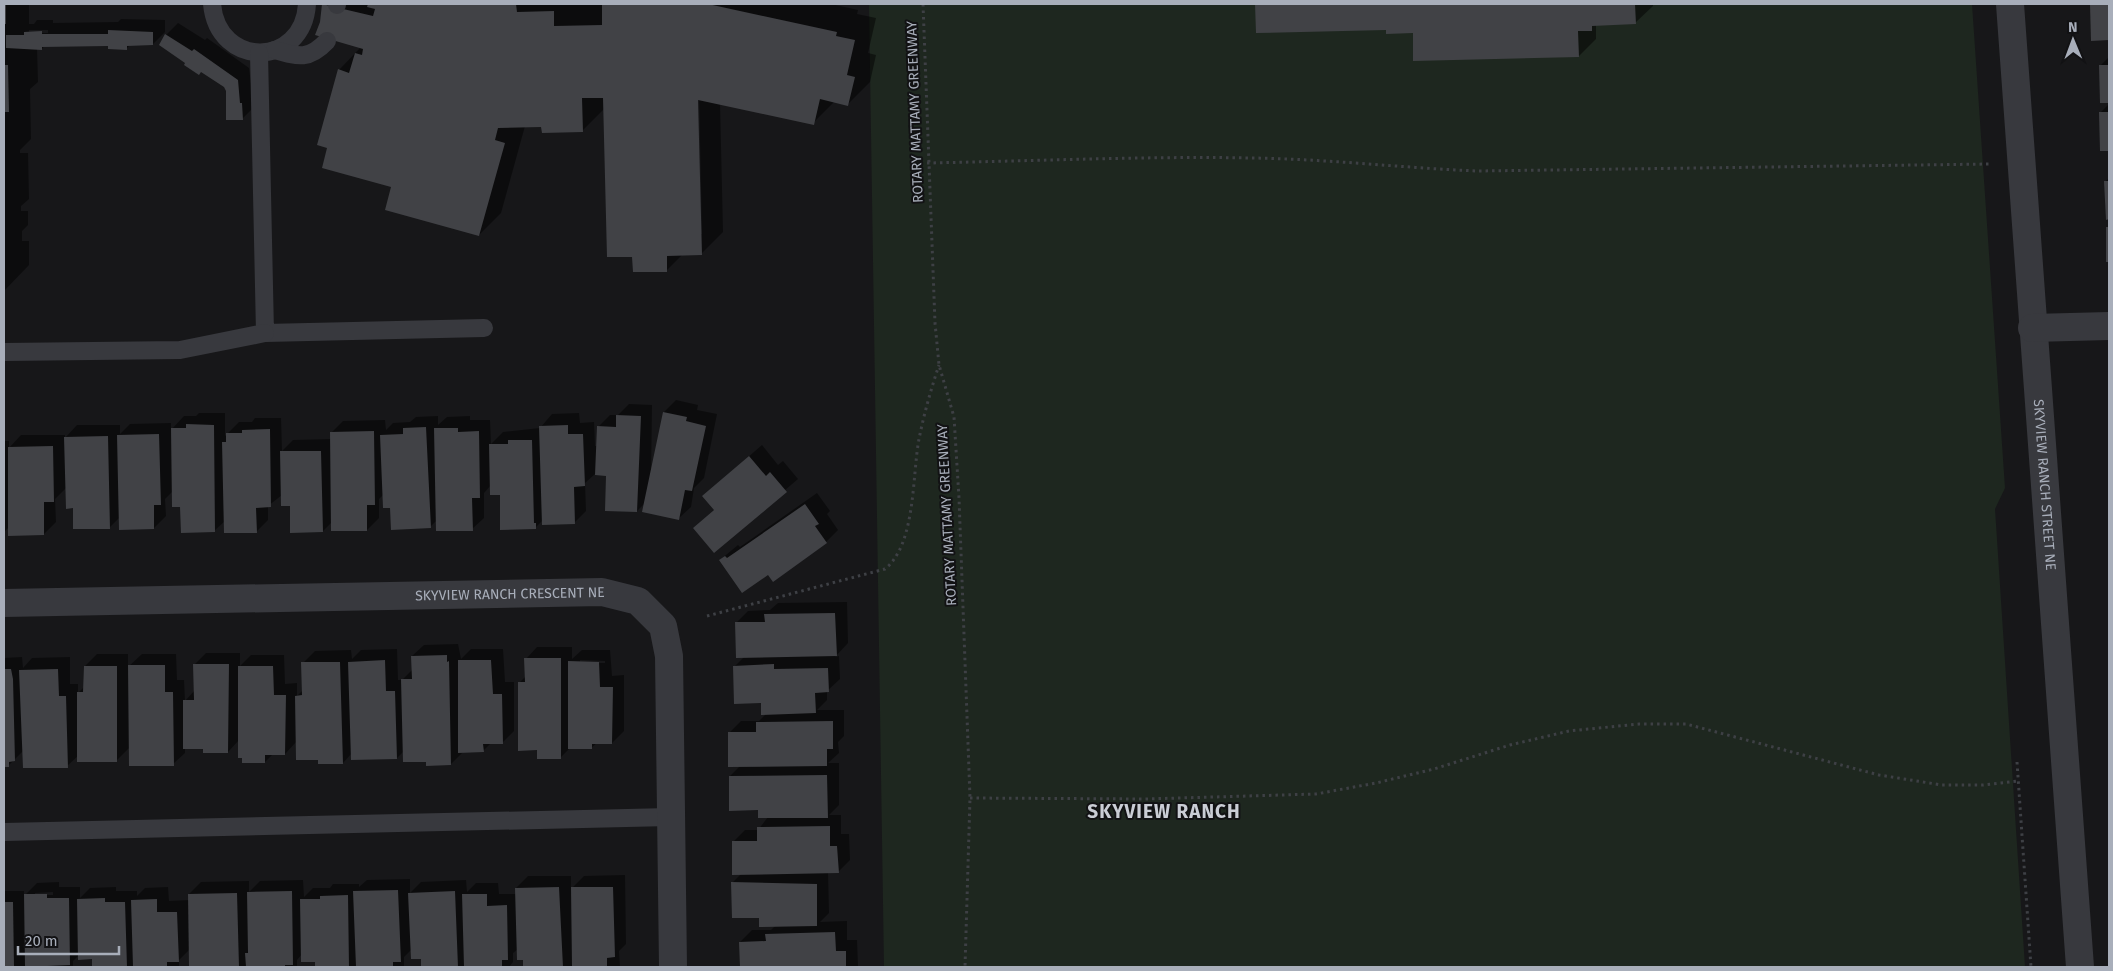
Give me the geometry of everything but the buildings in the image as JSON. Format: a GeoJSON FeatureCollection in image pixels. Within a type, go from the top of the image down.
{"type":"FeatureCollection","features":[{"type":"Feature","properties":{"kind":"street","name":"SKYVIEW RANCH STREET NE"},"geometry":{"type":"LineString","coordinates":[[2010,4],[2032,328],[2080,967]]}},
{"type":"Feature","properties":{"kind":"street"},"geometry":{"type":"LineString","coordinates":[[2032,328],[2109,326]]}},
{"type":"Feature","properties":{"kind":"street","name":"SKYVIEW RANCH CRESCENT NE"},"geometry":{"type":"LineString","coordinates":[[4,603],[602,592],[638,601],[663,626],[670,656],[670,817],[673,967]]}},
{"type":"Feature","properties":{"kind":"lane"},"geometry":{"type":"LineString","coordinates":[[212,4],[219,31],[230,43],[244,50],[298,57],[316,52],[327,41]]}},
{"type":"Feature","properties":{"kind":"lane"},"geometry":{"type":"LineString","coordinates":[[267,52],[289,43],[300,31],[306,16],[307,4]]}},
{"type":"Feature","properties":{"kind":"lane"},"geometry":{"type":"LineString","coordinates":[[265,333],[267,52]]}},
{"type":"Feature","properties":{"kind":"lane"},"geometry":{"type":"LineString","coordinates":[[4,352],[180,350],[265,333],[484,328]]}},
{"type":"Feature","properties":{"kind":"lane"},"geometry":{"type":"LineString","coordinates":[[4,832],[670,817]]}},
{"type":"Feature","properties":{"kind":"path","name":"ROTARY MATTAMY GREENWAY"},"geometry":{"type":"LineString","coordinates":[[923,4],[927,163],[935,323],[939,365],[954,417],[970,798],[965,967]]}},
{"type":"Feature","properties":{"kind":"path"},"geometry":{"type":"LineString","coordinates":[[927,163],[1252,158],[1478,171],[1989,164]]}},
{"type":"Feature","properties":{"kind":"path"},"geometry":{"type":"LineString","coordinates":[[706,616],[885,569],[895,561],[907,526],[919,439],[939,365]]}},
{"type":"Feature","properties":{"kind":"path"},"geometry":{"type":"LineString","coordinates":[[970,798],[1145,799],[1316,794],[1386,781],[1434,769],[1510,745],[1569,731],[1668,724],[1686,724],[1879,775],[1942,785],[1984,785],[2018,781]]}},
{"type":"Feature","properties":{"kind":"path"},"geometry":{"type":"LineString","coordinates":[[2017,762],[2031,967]]}},
{"type":"Feature","properties":{"kind":"shaded area"},"geometry":{"type":"Polygon","coordinates":[[[869,4],[1972,4],[2005,488],[1995,509],[2025,967],[884,967],[869,4]]]}},
{"type":"Feature","properties":{"kind":"district","name":"SKYVIEW RANCH"},"geometry":{"type":"Point","coordinates":[1164,811]}}]}
